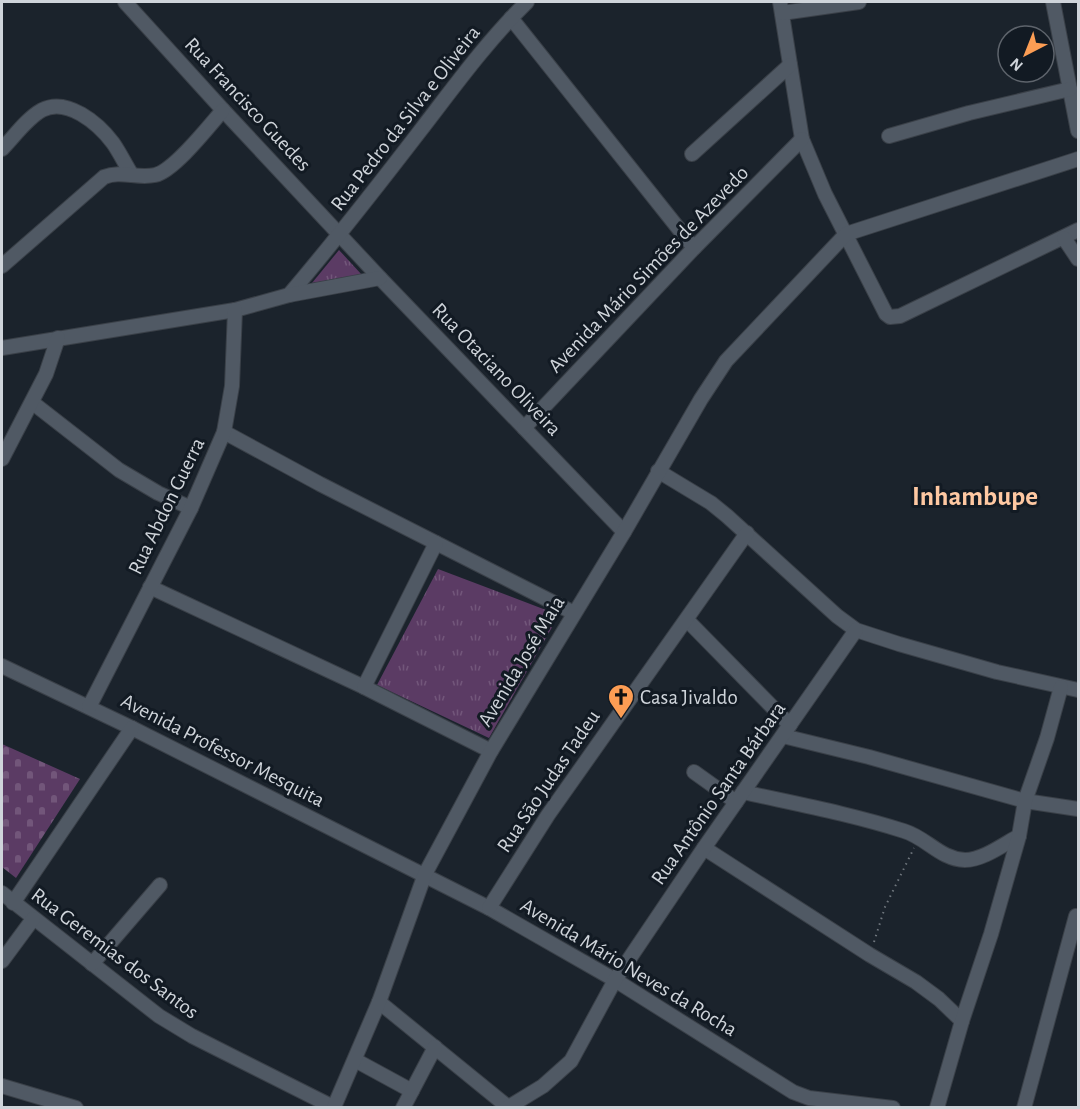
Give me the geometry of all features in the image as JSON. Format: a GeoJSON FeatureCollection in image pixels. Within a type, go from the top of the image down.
{"type":"FeatureCollection","features":[{"type":"Feature","properties":{"kind":"street","name":"Rua Francisco Guedes"},"geometry":{"type":"LineString","coordinates":[[125,2],[340,235]]}},
{"type":"Feature","properties":{"kind":"street","name":"Rua Pedro da Silva e Oliveira"},"geometry":{"type":"LineString","coordinates":[[290,296],[466,71],[527,2]]}},
{"type":"Feature","properties":{"kind":"street"},"geometry":{"type":"LineString","coordinates":[[859,2],[781,8],[802,139],[818,179],[884,312],[890,317],[900,316],[1078,230]]}},
{"type":"Feature","properties":{"kind":"street"},"geometry":{"type":"LineString","coordinates":[[1053,2],[1078,131]]}},
{"type":"Feature","properties":{"kind":"street"},"geometry":{"type":"LineString","coordinates":[[511,18],[694,248]]}},
{"type":"Feature","properties":{"kind":"street"},"geometry":{"type":"LineString","coordinates":[[692,154],[790,65]]}},
{"type":"Feature","properties":{"kind":"street"},"geometry":{"type":"LineString","coordinates":[[889,136],[969,113],[1070,89]]}},
{"type":"Feature","properties":{"kind":"street"},"geometry":{"type":"LineString","coordinates":[[2,149],[39,111],[56,106],[66,106],[81,114],[112,142],[132,175]]}},
{"type":"Feature","properties":{"kind":"street"},"geometry":{"type":"LineString","coordinates":[[2,266],[104,177],[113,173],[156,175],[165,171],[223,110]]}},
{"type":"Feature","properties":{"kind":"street","name":"Avenida Mário Simões de Azevedo"},"geometry":{"type":"LineString","coordinates":[[524,428],[694,248],[802,139]]}},
{"type":"Feature","properties":{"kind":"street"},"geometry":{"type":"LineString","coordinates":[[846,234],[1078,159]]}},
{"type":"Feature","properties":{"kind":"street","name":"Avenida José Maia"},"geometry":{"type":"LineString","coordinates":[[335,1107],[379,1002],[424,874],[491,751],[726,361],[846,234]]}},
{"type":"Feature","properties":{"kind":"street","name":"Rua Otaciano Oliveira"},"geometry":{"type":"LineString","coordinates":[[340,235],[624,532]]}},
{"type":"Feature","properties":{"kind":"street"},"geometry":{"type":"LineString","coordinates":[[1064,238],[1078,259]]}},
{"type":"Feature","properties":{"kind":"street"},"geometry":{"type":"LineString","coordinates":[[2,348],[235,310],[290,296],[380,278]]}},
{"type":"Feature","properties":{"kind":"street","name":"Rua Abdon Guerra"},"geometry":{"type":"LineString","coordinates":[[89,707],[190,508],[225,432],[232,386],[235,310]]}},
{"type":"Feature","properties":{"kind":"street"},"geometry":{"type":"LineString","coordinates":[[2,459],[33,403],[58,338]]}},
{"type":"Feature","properties":{"kind":"street"},"geometry":{"type":"LineString","coordinates":[[33,403],[119,470],[158,493],[190,508]]}},
{"type":"Feature","properties":{"kind":"street"},"geometry":{"type":"LineString","coordinates":[[225,432],[436,543],[574,612]]}},
{"type":"Feature","properties":{"kind":"street"},"geometry":{"type":"LineString","coordinates":[[658,471],[711,503],[830,610],[856,630],[952,660],[1078,690]]}},
{"type":"Feature","properties":{"kind":"street","name":"Rua São Judas Tadeu"},"geometry":{"type":"LineString","coordinates":[[489,908],[548,815],[747,533]]}},
{"type":"Feature","properties":{"kind":"street"},"geometry":{"type":"LineString","coordinates":[[364,687],[436,543]]}},
{"type":"Feature","properties":{"kind":"street"},"geometry":{"type":"LineString","coordinates":[[150,587],[364,687],[491,751]]}},
{"type":"Feature","properties":{"kind":"street"},"geometry":{"type":"LineString","coordinates":[[687,620],[786,730],[869,757],[1025,801],[1078,809]]}},
{"type":"Feature","properties":{"kind":"street","name":"Rua Antônio Santa Bárbara"},"geometry":{"type":"LineString","coordinates":[[508,1107],[543,1086],[571,1061],[615,980],[856,630]]}},
{"type":"Feature","properties":{"kind":"street","name":"Avenida Professor Mesquita"},"geometry":{"type":"LineString","coordinates":[[2,666],[132,728],[424,874]]}},
{"type":"Feature","properties":{"kind":"street"},"geometry":{"type":"LineString","coordinates":[[937,1107],[991,934],[1019,836],[1025,801],[1047,738],[1061,687]]}},
{"type":"Feature","properties":{"kind":"street"},"geometry":{"type":"LineString","coordinates":[[14,903],[132,728]]}},
{"type":"Feature","properties":{"kind":"street"},"geometry":{"type":"LineString","coordinates":[[694,772],[739,797],[827,810],[906,831],[920,837],[945,855],[968,860],[1019,836]]}},
{"type":"Feature","properties":{"kind":"street"},"geometry":{"type":"LineString","coordinates":[[704,848],[916,982],[939,999],[962,1021]]}},
{"type":"Feature","properties":{"kind":"street","name":"Avenida Mário Neves da Rocha"},"geometry":{"type":"LineString","coordinates":[[424,874],[489,908],[615,980],[773,1080],[814,1103]]}},
{"type":"Feature","properties":{"kind":"street"},"geometry":{"type":"LineString","coordinates":[[92,964],[160,885]]}},
{"type":"Feature","properties":{"kind":"street","name":"Rua Geremias dos Santos"},"geometry":{"type":"LineString","coordinates":[[2,893],[159,1016],[192,1036],[335,1107]]}},
{"type":"Feature","properties":{"kind":"street"},"geometry":{"type":"LineString","coordinates":[[1024,1107],[1076,916]]}},
{"type":"Feature","properties":{"kind":"street"},"geometry":{"type":"LineString","coordinates":[[2,962],[33,919]]}},
{"type":"Feature","properties":{"kind":"street"},"geometry":{"type":"LineString","coordinates":[[379,1002],[508,1107]]}},
{"type":"Feature","properties":{"kind":"street"},"geometry":{"type":"LineString","coordinates":[[403,1107],[435,1047]]}},
{"type":"Feature","properties":{"kind":"street"},"geometry":{"type":"LineString","coordinates":[[355,1060],[412,1091]]}},
{"type":"Feature","properties":{"kind":"street"},"geometry":{"type":"LineString","coordinates":[[2,1086],[76,1107]]}},
{"type":"Feature","properties":{"kind":"street"},"geometry":{"type":"LineString","coordinates":[[814,1103],[893,1107]]}},
{"type":"Feature","properties":{"kind":"path"},"geometry":{"type":"LineString","coordinates":[[870,955],[885,908],[920,837]]}},
{"type":"Feature","properties":{"kind":"green space"},"geometry":{"type":"Polygon","coordinates":[[[339,250],[362,275],[312,283],[339,250]]]}},
{"type":"Feature","properties":{"kind":"green space"},"geometry":{"type":"Polygon","coordinates":[[[438,569],[559,615],[489,738],[377,685],[438,569]]]}},
{"type":"Feature","properties":{"kind":"green space"},"geometry":{"type":"Polygon","coordinates":[[[2,744],[80,779],[16,878],[2,867],[2,744]]]}},
{"type":"Feature","properties":{"kind":"place","name":"Casa Jivaldo"},"geometry":{"type":"Point","coordinates":[621,720]}},
{"type":"Feature","properties":{"kind":"district","name":"Inhambupe"},"geometry":{"type":"Point","coordinates":[975,496]}}]}
